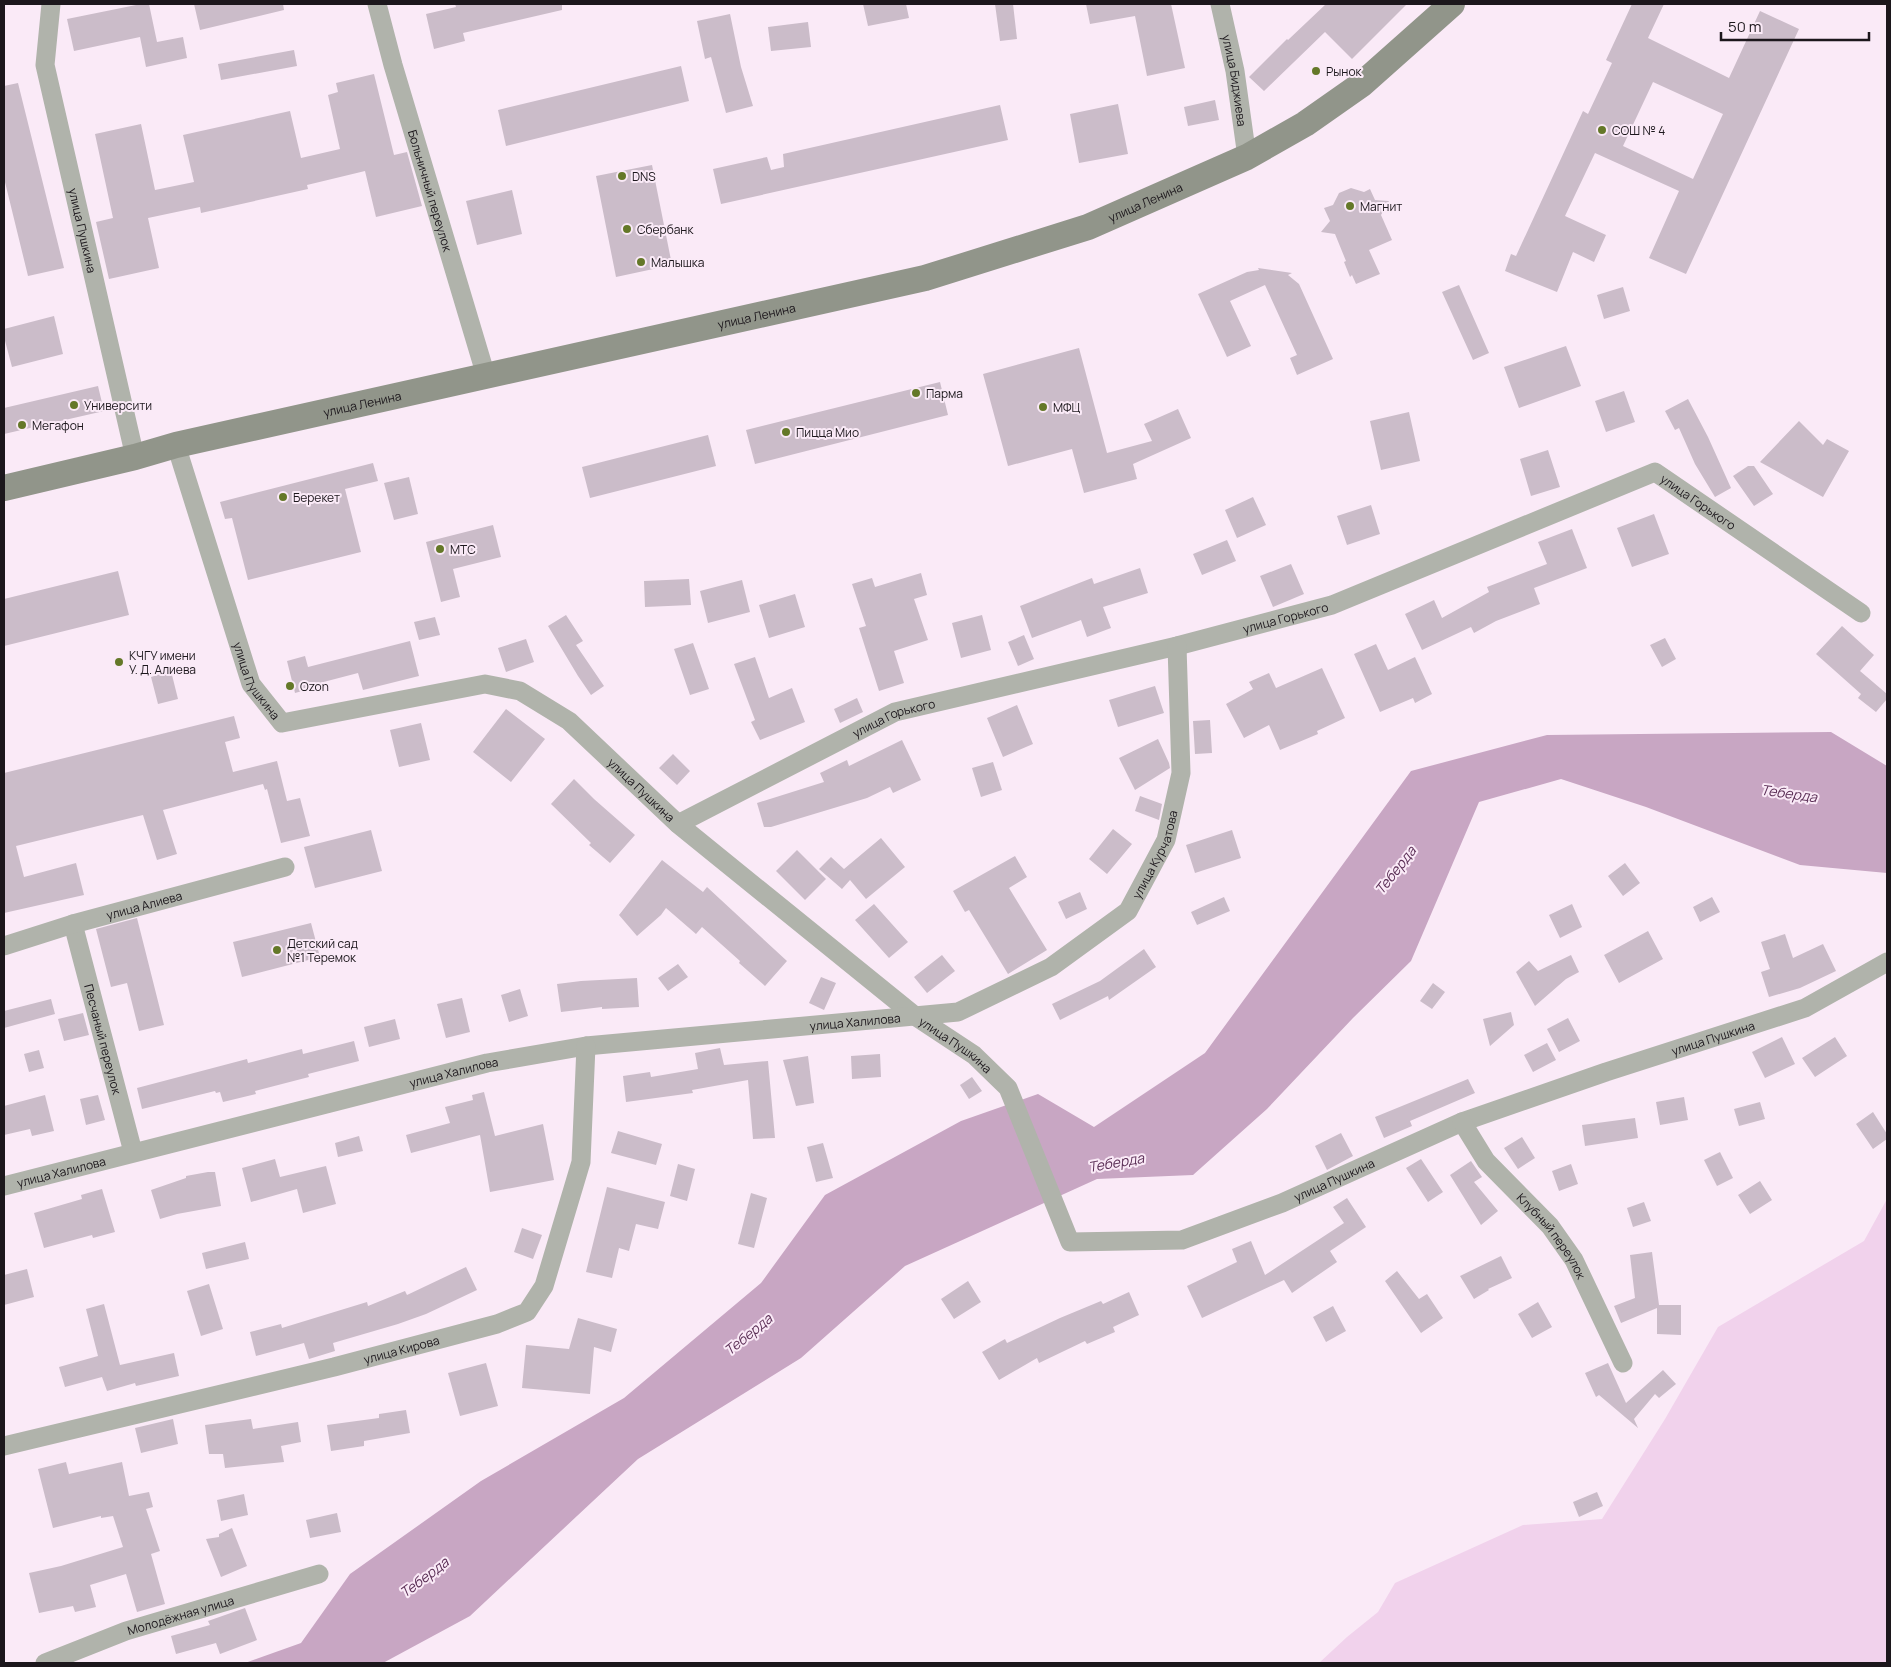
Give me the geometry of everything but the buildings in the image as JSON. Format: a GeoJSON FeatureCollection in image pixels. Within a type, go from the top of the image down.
{"type":"FeatureCollection","features":[{"type":"Feature","properties":{"kind":"main road","name":"улица Ленина"},"geometry":{"type":"LineString","coordinates":[[4,488],[135,457],[176,445],[925,278],[1088,227],[1247,157],[1305,124],[1362,84],[1452,4]]}},
{"type":"Feature","properties":{"kind":"street","name":"улица Пушкина"},"geometry":{"type":"LineString","coordinates":[[51,4],[45,65],[135,457]]}},
{"type":"Feature","properties":{"kind":"street","name":"Больничный переулок"},"geometry":{"type":"LineString","coordinates":[[377,4],[393,65],[486,376]]}},
{"type":"Feature","properties":{"kind":"street","name":"улица Биджиева"},"geometry":{"type":"LineString","coordinates":[[1220,4],[1235,71],[1247,157]]}},
{"type":"Feature","properties":{"kind":"street","name":"улица Пушкина"},"geometry":{"type":"LineString","coordinates":[[176,445],[251,684],[282,723],[485,684],[520,691],[570,721],[678,824],[915,1016],[974,1055],[1008,1088],[1070,1242],[1182,1240],[1282,1203],[1462,1122],[1606,1072],[1805,1008],[1887,962]]}},
{"type":"Feature","properties":{"kind":"street","name":"улица Горького"},"geometry":{"type":"LineString","coordinates":[[678,824],[895,712],[1177,646],[1332,605],[1655,472],[1861,613]]}},
{"type":"Feature","properties":{"kind":"street","name":"улица Курчатова"},"geometry":{"type":"LineString","coordinates":[[915,1016],[958,1012],[1051,968],[1128,911],[1166,840],[1181,773],[1177,646]]}},
{"type":"Feature","properties":{"kind":"street","name":"улица Алиева"},"geometry":{"type":"LineString","coordinates":[[4,946],[73,924],[285,867]]}},
{"type":"Feature","properties":{"kind":"street","name":"Песчаный переулок"},"geometry":{"type":"LineString","coordinates":[[73,924],[134,1152]]}},
{"type":"Feature","properties":{"kind":"street","name":"улица Халилова"},"geometry":{"type":"LineString","coordinates":[[4,1186],[487,1063],[586,1046],[915,1016]]}},
{"type":"Feature","properties":{"kind":"street","name":"улица Кирова"},"geometry":{"type":"LineString","coordinates":[[4,1446],[334,1367],[497,1324],[527,1312],[544,1286],[581,1162],[586,1046]]}},
{"type":"Feature","properties":{"kind":"street","name":"Клубный переулок"},"geometry":{"type":"LineString","coordinates":[[1462,1122],[1486,1161],[1550,1226],[1574,1260],[1623,1363]]}},
{"type":"Feature","properties":{"kind":"street","name":"Молодёжная улица"},"geometry":{"type":"LineString","coordinates":[[45,1663],[126,1631],[319,1574]]}},
{"type":"Feature","properties":{"kind":"shaded area"},"geometry":{"type":"Polygon","coordinates":[[[1887,1199],[1887,1663],[1319,1663],[1378,1612],[1395,1583],[1523,1525],[1602,1519],[1665,1419],[1718,1327],[1864,1241],[1887,1199]]]}},
{"type":"Feature","properties":{"kind":"water","name":"Теберда"},"geometry":{"type":"Polygon","coordinates":[[[1831,732],[1887,766],[1887,873],[1800,865],[1646,807],[1561,779],[1479,802],[1411,961],[1353,1018],[1267,1109],[1193,1175],[1097,1179],[905,1266],[801,1358],[638,1459],[470,1616],[383,1663],[245,1663],[301,1643],[350,1574],[481,1481],[624,1398],[761,1283],[825,1195],[961,1121],[1038,1094],[1094,1127],[1205,1053],[1411,771],[1547,735],[1831,732]]]}},
{"type":"Feature","properties":{"kind":"place","name":"Рынок"},"geometry":{"type":"Point","coordinates":[1316,71]}},
{"type":"Feature","properties":{"kind":"place","name":"СОШ № 4"},"geometry":{"type":"Point","coordinates":[1602,130]}},
{"type":"Feature","properties":{"kind":"place","name":"DNS"},"geometry":{"type":"Point","coordinates":[622,176]}},
{"type":"Feature","properties":{"kind":"place","name":"Магнит"},"geometry":{"type":"Point","coordinates":[1350,206]}},
{"type":"Feature","properties":{"kind":"place","name":"Сбербанк"},"geometry":{"type":"Point","coordinates":[627,229]}},
{"type":"Feature","properties":{"kind":"place","name":"Малышка"},"geometry":{"type":"Point","coordinates":[641,262]}},
{"type":"Feature","properties":{"kind":"place","name":"Парма"},"geometry":{"type":"Point","coordinates":[916,393]}},
{"type":"Feature","properties":{"kind":"place","name":"Университи"},"geometry":{"type":"Point","coordinates":[74,405]}},
{"type":"Feature","properties":{"kind":"place","name":"МФЦ"},"geometry":{"type":"Point","coordinates":[1043,407]}},
{"type":"Feature","properties":{"kind":"place","name":"Мегафон"},"geometry":{"type":"Point","coordinates":[22,425]}},
{"type":"Feature","properties":{"kind":"place","name":"Пицца Мио"},"geometry":{"type":"Point","coordinates":[786,432]}},
{"type":"Feature","properties":{"kind":"place","name":"Берекет"},"geometry":{"type":"Point","coordinates":[283,497]}},
{"type":"Feature","properties":{"kind":"place","name":"МТС"},"geometry":{"type":"Point","coordinates":[440,549]}},
{"type":"Feature","properties":{"kind":"place","name":"КЧГУ имени У. Д. Алиева"},"geometry":{"type":"Point","coordinates":[119,662]}},
{"type":"Feature","properties":{"kind":"place","name":"Ozon"},"geometry":{"type":"Point","coordinates":[290,686]}},
{"type":"Feature","properties":{"kind":"place","name":"Детский сад №1 Теремок"},"geometry":{"type":"Point","coordinates":[277,950]}}]}
